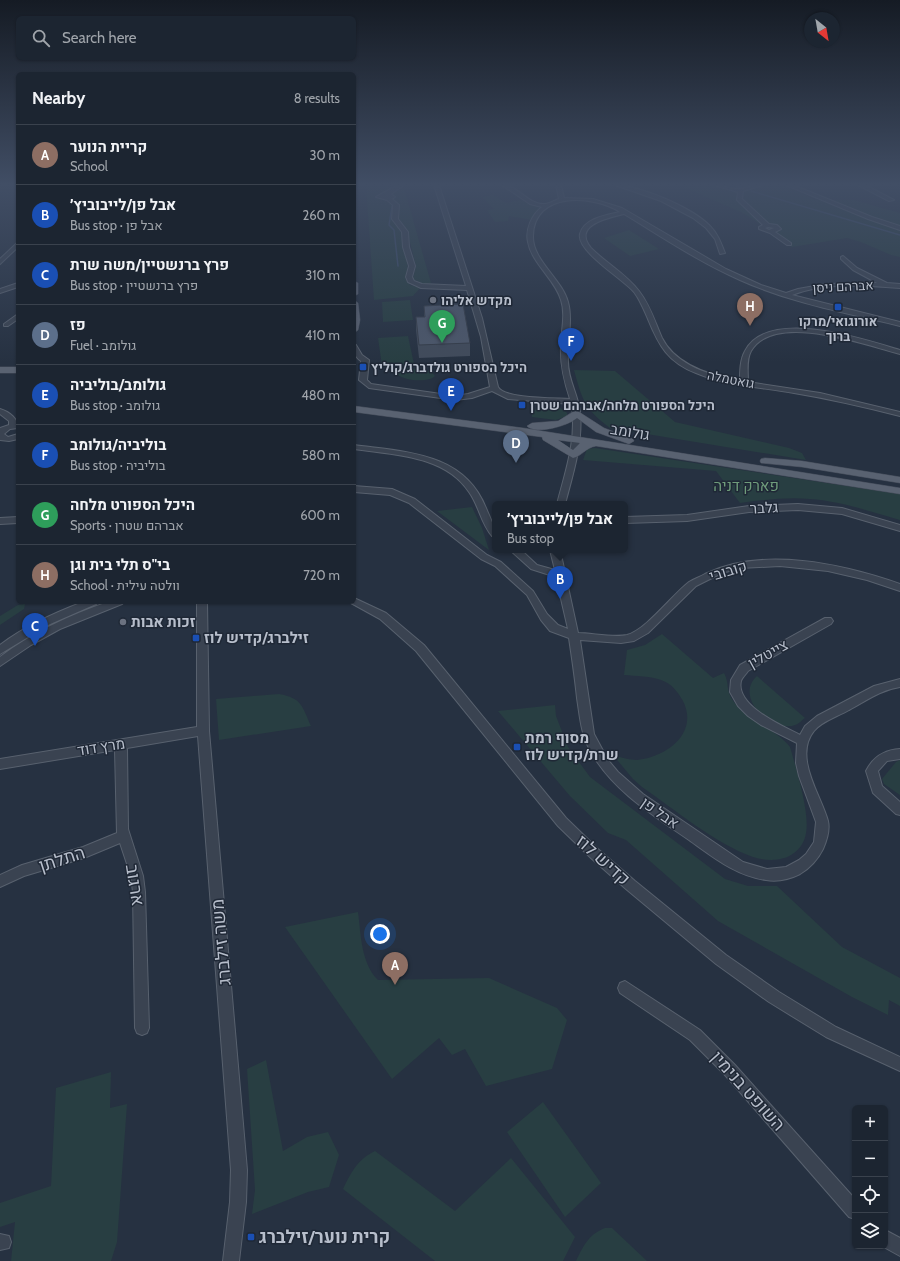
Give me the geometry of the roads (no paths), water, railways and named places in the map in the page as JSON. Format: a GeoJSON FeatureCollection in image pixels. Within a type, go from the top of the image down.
{"type":"FeatureCollection","features":[{"type":"Feature","properties":{"kind":"main road"},"geometry":{"type":"LineString","coordinates":[[0,362],[16,362]]}},
{"type":"Feature","properties":{"kind":"main road"},"geometry":{"type":"LineString","coordinates":[[0,370],[16,370]]}},
{"type":"Feature","properties":{"kind":"main road","name":"גולומב"},"geometry":{"type":"LineString","coordinates":[[356,401],[574,436],[629,441],[728,456],[802,464],[900,480]]}},
{"type":"Feature","properties":{"kind":"main road","name":"גולומב"},"geometry":{"type":"LineString","coordinates":[[356,409],[527,429]]}},
{"type":"Feature","properties":{"kind":"main road"},"geometry":{"type":"LineString","coordinates":[[527,429],[560,423],[572,417],[576,413],[600,430],[629,441]]}},
{"type":"Feature","properties":{"kind":"main road"},"geometry":{"type":"LineString","coordinates":[[527,429],[555,442],[573,455],[584,445],[596,443]]}},
{"type":"Feature","properties":{"kind":"main road","name":"גולומב"},"geometry":{"type":"LineString","coordinates":[[574,436],[596,443],[900,491]]}},
{"type":"Feature","properties":{"kind":"street"},"geometry":{"type":"LineString","coordinates":[[406,244],[412,266],[409,277],[411,282],[421,286],[470,288]]}},
{"type":"Feature","properties":{"kind":"street"},"geometry":{"type":"LineString","coordinates":[[456,244],[484,339],[494,388],[500,394],[508,398],[574,402]]}},
{"type":"Feature","properties":{"kind":"street"},"geometry":{"type":"LineString","coordinates":[[531,244],[534,251],[558,285],[565,302],[563,345],[565,368],[576,413],[573,455],[562,501]]}},
{"type":"Feature","properties":{"kind":"street","name":"גואטמלה"},"geometry":{"type":"LineString","coordinates":[[585,244],[638,294],[650,314],[664,347],[673,356],[690,368],[706,375],[809,393],[900,414]]}},
{"type":"Feature","properties":{"kind":"street"},"geometry":{"type":"LineString","coordinates":[[680,244],[720,268],[750,283],[787,295],[900,324]]}},
{"type":"Feature","properties":{"kind":"street"},"geometry":{"type":"LineString","coordinates":[[719,244],[722,253],[717,262],[720,268]]}},
{"type":"Feature","properties":{"kind":"street"},"geometry":{"type":"LineString","coordinates":[[0,262],[16,246]]}},
{"type":"Feature","properties":{"kind":"street"},"geometry":{"type":"LineString","coordinates":[[697,254],[713,256],[722,253]]}},
{"type":"Feature","properties":{"kind":"street"},"geometry":{"type":"LineString","coordinates":[[843,258],[855,269],[877,278],[885,284]]}},
{"type":"Feature","properties":{"kind":"street","name":"אברהם ניסן"},"geometry":{"type":"LineString","coordinates":[[787,295],[806,289],[860,284],[885,284],[900,286]]}},
{"type":"Feature","properties":{"kind":"street"},"geometry":{"type":"LineString","coordinates":[[0,291],[16,286]]}},
{"type":"Feature","properties":{"kind":"street"},"geometry":{"type":"LineString","coordinates":[[6,325],[16,318]]}},
{"type":"Feature","properties":{"kind":"street"},"geometry":{"type":"LineString","coordinates":[[744,382],[744,361],[749,348],[758,340],[780,332],[811,330],[900,352]]}},
{"type":"Feature","properties":{"kind":"street"},"geometry":{"type":"LineString","coordinates":[[357,357],[365,361],[363,380],[366,384],[374,387],[455,398],[469,396],[494,388]]}},
{"type":"Feature","properties":{"kind":"street"},"geometry":{"type":"LineString","coordinates":[[0,411],[12,420],[16,426],[2,434]]}},
{"type":"Feature","properties":{"kind":"street"},"geometry":{"type":"LineString","coordinates":[[2,434],[11,438],[16,437]]}},
{"type":"Feature","properties":{"kind":"street"},"geometry":{"type":"LineString","coordinates":[[356,447],[430,460],[447,466],[461,477],[475,494],[488,525],[492,530]]}},
{"type":"Feature","properties":{"kind":"street","name":"קובובי"},"geometry":{"type":"LineString","coordinates":[[356,489],[392,492],[412,501],[484,557],[498,564],[530,593],[544,617],[554,628],[574,636],[621,639],[630,638],[644,630],[694,584],[719,571],[740,564],[780,563],[828,568],[869,577],[900,588]]}},
{"type":"Feature","properties":{"kind":"street","name":"גלבר"},"geometry":{"type":"LineString","coordinates":[[628,520],[687,518],[743,509],[798,506],[842,511],[900,528]]}},
{"type":"Feature","properties":{"kind":"street"},"geometry":{"type":"LineString","coordinates":[[0,514],[16,514]]}},
{"type":"Feature","properties":{"kind":"street"},"geometry":{"type":"LineString","coordinates":[[0,521],[16,520]]}},
{"type":"Feature","properties":{"kind":"street"},"geometry":{"type":"LineString","coordinates":[[518,553],[534,567],[561,575]]}},
{"type":"Feature","properties":{"kind":"street","name":"אבל פן"},"geometry":{"type":"LineString","coordinates":[[556,553],[574,636],[588,734],[593,747],[601,760],[614,776],[639,799],[740,867],[775,875],[801,867],[816,852],[823,832],[822,822],[802,763],[802,741]]}},
{"type":"Feature","properties":{"kind":"street","name":"קדיש לוז"},"geometry":{"type":"LineString","coordinates":[[356,602],[383,616],[420,648],[562,822],[584,845],[647,899],[700,943],[774,998],[860,1047],[900,1064]]}},
{"type":"Feature","properties":{"kind":"street"},"geometry":{"type":"LineString","coordinates":[[0,650],[28,631],[69,611],[88,604]]}},
{"type":"Feature","properties":{"kind":"street"},"geometry":{"type":"LineString","coordinates":[[0,662],[35,638],[56,626],[113,604]]}},
{"type":"Feature","properties":{"kind":"street","name":"משה זילברג"},"geometry":{"type":"LineString","coordinates":[[202,604],[202,731],[238,1145],[238,1202],[231,1261]]}},
{"type":"Feature","properties":{"kind":"street","name":"משה זילברג"},"geometry":{"type":"LineString","coordinates":[[202,622],[208,604]]}},
{"type":"Feature","properties":{"kind":"street","name":"צייטלין"},"geometry":{"type":"LineString","coordinates":[[802,741],[752,714],[738,697],[735,690],[735,681],[737,674],[744,668],[828,621]]}},
{"type":"Feature","properties":{"kind":"street"},"geometry":{"type":"LineString","coordinates":[[802,741],[809,729],[818,722],[872,691],[900,683]]}},
{"type":"Feature","properties":{"kind":"street","name":"מרץ דוד"},"geometry":{"type":"LineString","coordinates":[[0,764],[202,731]]}},
{"type":"Feature","properties":{"kind":"street","name":"ארגוב"},"geometry":{"type":"LineString","coordinates":[[121,744],[123,836],[137,876],[139,892],[142,1028]]}},
{"type":"Feature","properties":{"kind":"street"},"geometry":{"type":"LineString","coordinates":[[900,754],[885,756],[876,763],[872,771],[877,789],[900,810]]}},
{"type":"Feature","properties":{"kind":"street","name":"התלתן"},"geometry":{"type":"LineString","coordinates":[[0,881],[22,871],[84,852],[123,836]]}},
{"type":"Feature","properties":{"kind":"street","name":"השופט בנימין"},"geometry":{"type":"LineString","coordinates":[[625,988],[695,1034],[730,1070],[852,1208]]}},
{"type":"Feature","properties":{"kind":"street"},"geometry":{"type":"LineString","coordinates":[[888,1240],[900,1248]]}},
{"type":"Feature","properties":{"kind":"waterway"},"geometry":{"type":"LineString","coordinates":[[396,244],[398,266]]}},
{"type":"Feature","properties":{"kind":"place","name":"מקדש אליהו"},"geometry":{"type":"Point","coordinates":[433,300]}},
{"type":"Feature","properties":{"kind":"place","name":"אורוגואי/מרקו ברוך"},"geometry":{"type":"Point","coordinates":[838,307]}},
{"type":"Feature","properties":{"kind":"place","name":"בי\"ס תלי בית וגן"},"geometry":{"type":"Point","coordinates":[750,326]}},
{"type":"Feature","properties":{"kind":"place","name":"היכל הספורט מלחה"},"geometry":{"type":"Point","coordinates":[442,343]}},
{"type":"Feature","properties":{"kind":"place","name":"בוליביה/גולומב"},"geometry":{"type":"Point","coordinates":[571,361]}},
{"type":"Feature","properties":{"kind":"place","name":"היכל הספורט גולדברג/קוליץ"},"geometry":{"type":"Point","coordinates":[363,367]}},
{"type":"Feature","properties":{"kind":"place","name":"היכל הספורט מלחה/אברהם שטרן"},"geometry":{"type":"Point","coordinates":[522,405]}},
{"type":"Feature","properties":{"kind":"place","name":"גולומב/בוליביה"},"geometry":{"type":"Point","coordinates":[451,411]}},
{"type":"Feature","properties":{"kind":"place","name":"פז"},"geometry":{"type":"Point","coordinates":[516,463]}},
{"type":"Feature","properties":{"kind":"place","name":"אבל פן/לייבוביץ׳"},"geometry":{"type":"Point","coordinates":[560,599]}},
{"type":"Feature","properties":{"kind":"place","name":"זכות אבות"},"geometry":{"type":"Point","coordinates":[123,622]}},
{"type":"Feature","properties":{"kind":"place","name":"זילברג/קדיש לוז"},"geometry":{"type":"Point","coordinates":[196,638]}},
{"type":"Feature","properties":{"kind":"place","name":"פרץ ברנשטיין/משה שרת"},"geometry":{"type":"Point","coordinates":[35,646]}},
{"type":"Feature","properties":{"kind":"place","name":"מסוף רמת שרת/קדיש לוז"},"geometry":{"type":"Point","coordinates":[517,747]}},
{"type":"Feature","properties":{"kind":"place","name":"קריית הנוער"},"geometry":{"type":"Point","coordinates":[395,985]}},
{"type":"Feature","properties":{"kind":"place","name":"קרית נוער/זילברג"},"geometry":{"type":"Point","coordinates":[251,1237]}},
{"type":"Feature","properties":{"kind":"park label","name":"פארק דניה"},"geometry":{"type":"Point","coordinates":[746,486]}}]}
